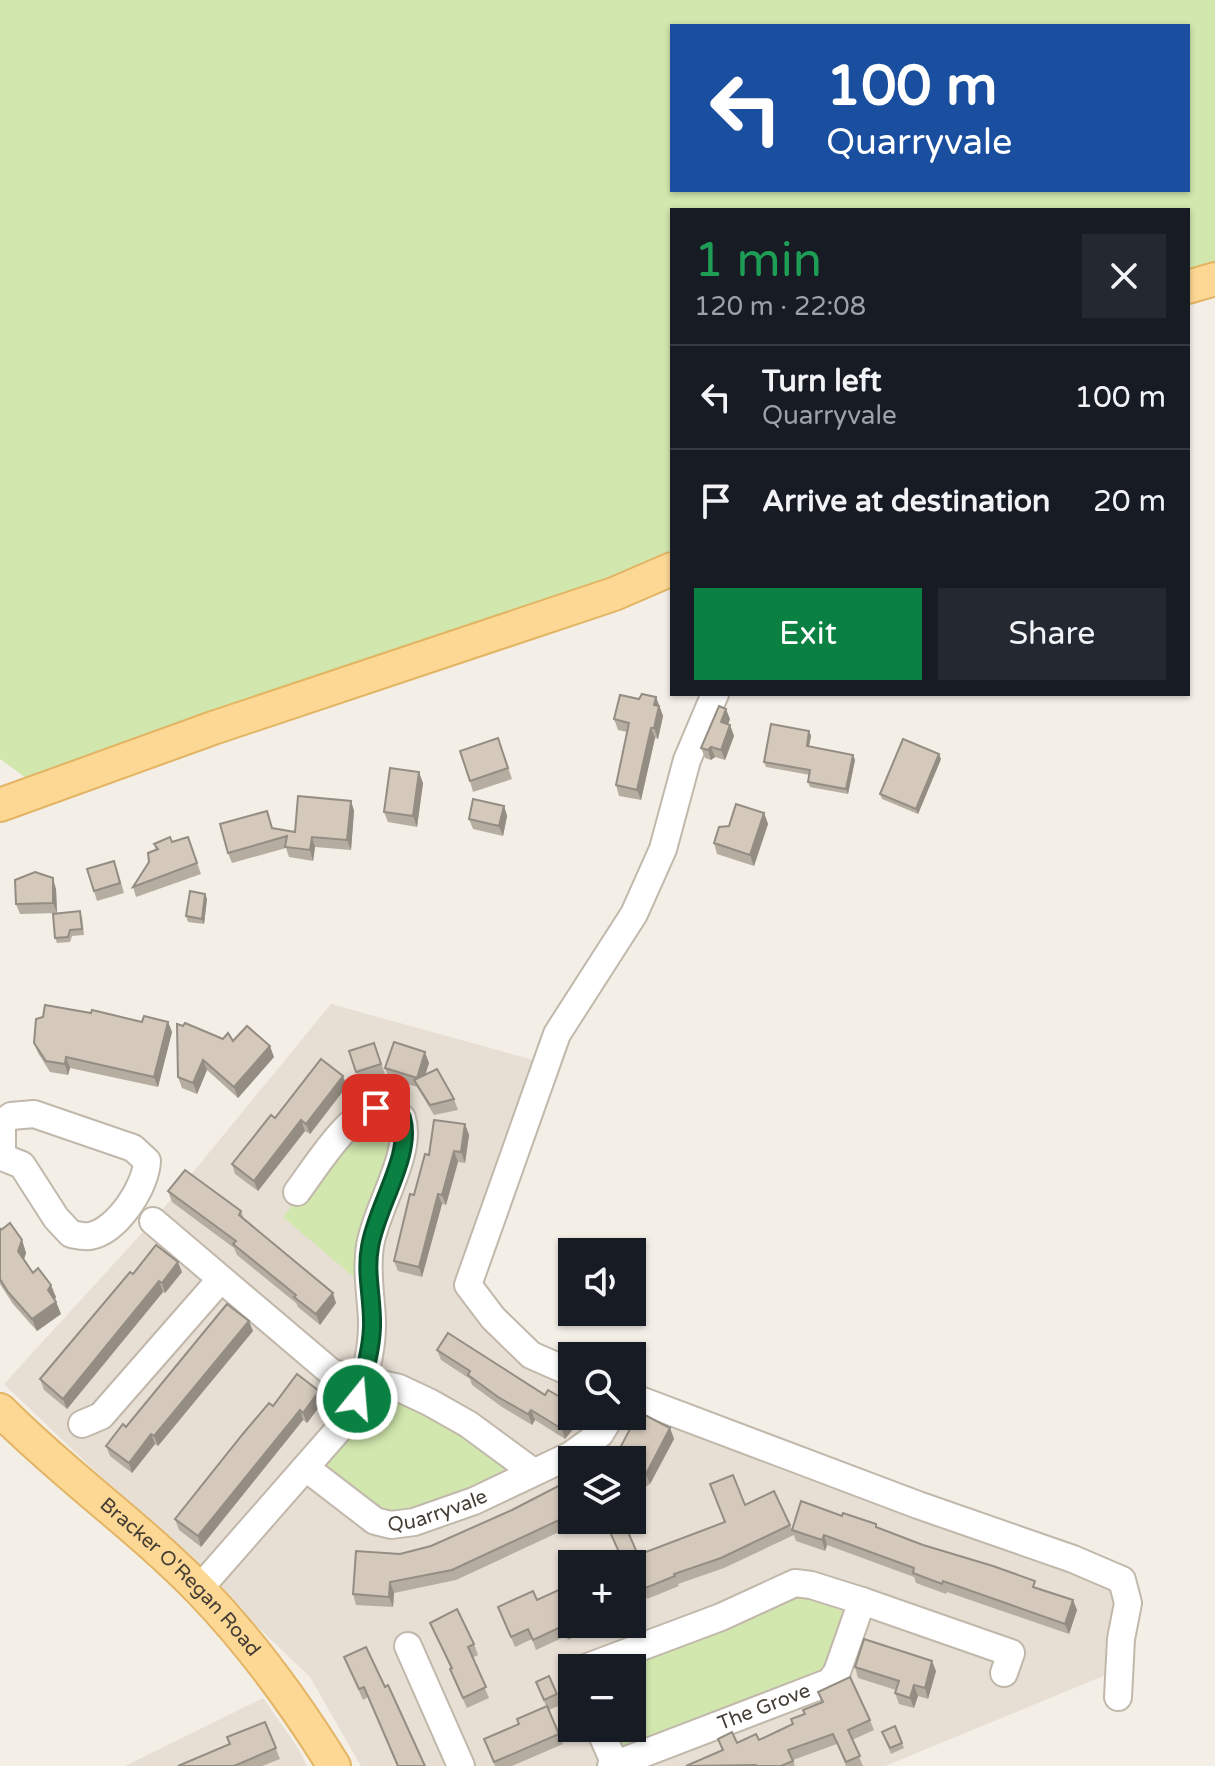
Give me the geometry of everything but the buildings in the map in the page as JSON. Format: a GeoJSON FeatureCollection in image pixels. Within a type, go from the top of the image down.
{"type":"FeatureCollection","features":[{"type":"Feature","properties":{"kind":"main road"},"geometry":{"type":"LineString","coordinates":[[1190,286],[1215,279]]}},
{"type":"Feature","properties":{"kind":"main road"},"geometry":{"type":"LineString","coordinates":[[0,805],[213,728],[614,594],[670,570]]}},
{"type":"Feature","properties":{"kind":"main road","name":"Bracker O'Regan Road"},"geometry":{"type":"LineString","coordinates":[[0,1410],[199,1589],[251,1645],[300,1710],[334,1766]]}},
{"type":"Feature","properties":{"kind":"street"},"geometry":{"type":"LineString","coordinates":[[558,1367],[531,1355],[493,1318],[468,1285],[557,1034],[634,914],[663,849],[687,760],[714,696]]}},
{"type":"Feature","properties":{"kind":"street"},"geometry":{"type":"LineString","coordinates":[[199,1589],[347,1420],[357,1399],[369,1363],[372,1324],[369,1248],[402,1152],[406,1132],[402,1118],[388,1110],[376,1108],[361,1115],[340,1135],[297,1192]]}},
{"type":"Feature","properties":{"kind":"street"},"geometry":{"type":"LineString","coordinates":[[34,1114],[133,1148],[147,1161],[146,1176],[135,1199],[106,1228],[91,1236],[71,1234],[56,1218],[22,1165],[1,1157],[2,1123],[11,1116],[34,1114]]}},
{"type":"Feature","properties":{"kind":"street"},"geometry":{"type":"LineString","coordinates":[[153,1221],[332,1373],[399,1388],[429,1402],[468,1424],[532,1471]]}},
{"type":"Feature","properties":{"kind":"street"},"geometry":{"type":"LineString","coordinates":[[82,1424],[101,1416],[220,1280]]}},
{"type":"Feature","properties":{"kind":"street"},"geometry":{"type":"LineString","coordinates":[[646,1402],[1122,1580],[1128,1603],[1121,1639],[1118,1697]]}},
{"type":"Feature","properties":{"kind":"street","name":"Quarryvale"},"geometry":{"type":"LineString","coordinates":[[306,1468],[361,1512],[375,1521],[391,1525],[414,1522],[474,1501],[571,1455],[602,1430]]}},
{"type":"Feature","properties":{"kind":"street"},"geometry":{"type":"LineString","coordinates":[[622,1654],[721,1617],[795,1583],[862,1601],[1011,1653],[1004,1673]]}},
{"type":"Feature","properties":{"kind":"street","name":"The Grove"},"geometry":{"type":"LineString","coordinates":[[604,1742],[613,1765],[830,1682],[837,1672],[862,1601]]}},
{"type":"Feature","properties":{"kind":"street"},"geometry":{"type":"LineString","coordinates":[[408,1646],[461,1766]]}},
{"type":"Feature","properties":{"kind":"shaded area"},"geometry":{"type":"Polygon","coordinates":[[[331,1004],[555,1066],[472,1294],[558,1361],[558,1430],[646,1430],[646,1402],[1113,1587],[1122,1604],[1113,1672],[885,1766],[361,1766],[310,1677],[4,1384],[153,1221],[331,1004]]]}},
{"type":"Feature","properties":{"kind":"shaded area"},"geometry":{"type":"Polygon","coordinates":[[[263,1698],[307,1766],[125,1766],[263,1698]]]}},
{"type":"Feature","properties":{"kind":"green space"},"geometry":{"type":"Polygon","coordinates":[[[0,0],[1215,0],[1215,265],[1190,273],[1190,208],[670,208],[670,557],[33,783],[0,759],[0,0]]]}},
{"type":"Feature","properties":{"kind":"green space"},"geometry":{"type":"Polygon","coordinates":[[[382,1118],[397,1130],[356,1279],[283,1217],[360,1124],[382,1118]]]}},
{"type":"Feature","properties":{"kind":"green space"},"geometry":{"type":"Polygon","coordinates":[[[373,1390],[424,1403],[504,1462],[503,1476],[423,1510],[391,1516],[372,1509],[328,1468],[327,1461],[363,1416],[373,1390]]]}},
{"type":"Feature","properties":{"kind":"green space"},"geometry":{"type":"Polygon","coordinates":[[[795,1597],[828,1602],[844,1613],[829,1670],[626,1756],[615,1742],[646,1742],[646,1659],[795,1597]]]}},
{"type":"Feature","properties":{"kind":"route"},"geometry":{"type":"LineString","coordinates":[[357,1399],[369,1363],[372,1324],[369,1248],[406,1132],[402,1118],[388,1110],[376,1108]]}}]}
